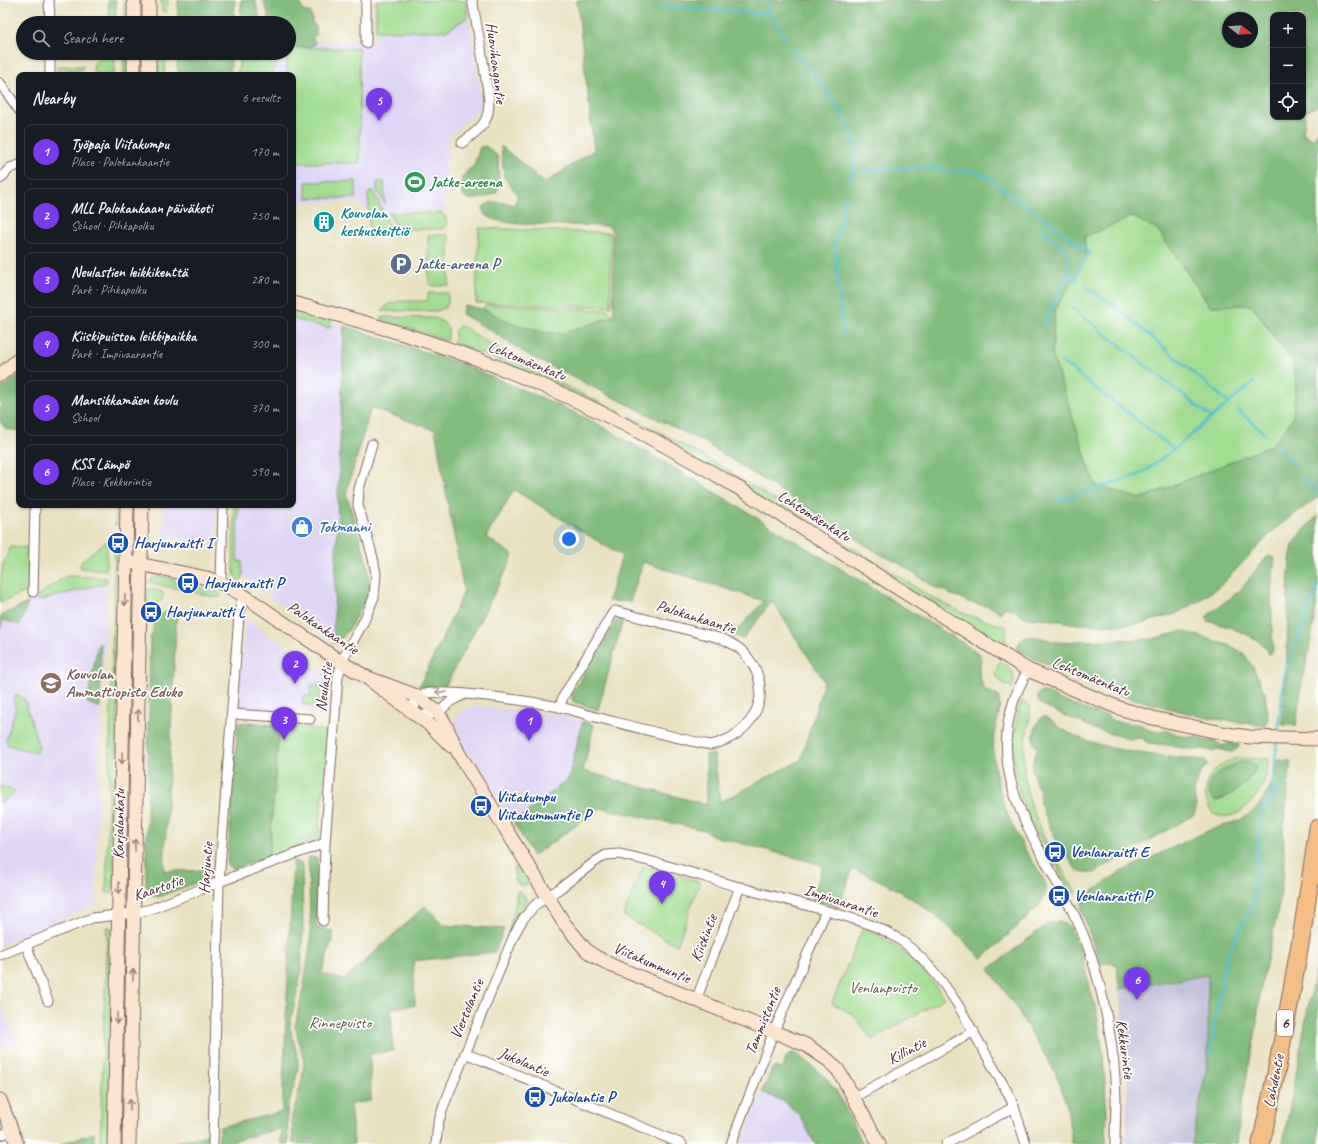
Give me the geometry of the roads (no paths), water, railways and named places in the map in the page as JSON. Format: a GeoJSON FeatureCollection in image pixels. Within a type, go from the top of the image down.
{"type":"FeatureCollection","features":[{"type":"Feature","properties":{"kind":"highway","name":"Lahdentie"},"geometry":{"type":"LineString","coordinates":[[1261,1144],[1275,1078],[1306,910],[1318,828]]}},
{"type":"Feature","properties":{"kind":"street"},"geometry":{"type":"LineString","coordinates":[[50,0],[50,16]]}},
{"type":"Feature","properties":{"kind":"street"},"geometry":{"type":"LineString","coordinates":[[134,0],[134,16]]}},
{"type":"Feature","properties":{"kind":"street"},"geometry":{"type":"LineString","coordinates":[[149,0],[149,16]]}},
{"type":"Feature","properties":{"kind":"street"},"geometry":{"type":"LineString","coordinates":[[366,0],[366,43]]}},
{"type":"Feature","properties":{"kind":"street","name":"Huovihongantie"},"geometry":{"type":"LineString","coordinates":[[462,143],[483,124],[487,118],[488,108],[481,49],[472,0]]}},
{"type":"Feature","properties":{"kind":"street"},"geometry":{"type":"LineString","coordinates":[[50,60],[50,72]]}},
{"type":"Feature","properties":{"kind":"street"},"geometry":{"type":"LineString","coordinates":[[134,60],[134,72]]}},
{"type":"Feature","properties":{"kind":"street"},"geometry":{"type":"LineString","coordinates":[[149,60],[149,72]]}},
{"type":"Feature","properties":{"kind":"street"},"geometry":{"type":"LineString","coordinates":[[0,83],[16,106]]}},
{"type":"Feature","properties":{"kind":"street"},"geometry":{"type":"LineString","coordinates":[[0,179],[10,168],[16,166]]}},
{"type":"Feature","properties":{"kind":"street","name":"Lehtomäenkatu"},"geometry":{"type":"LineString","coordinates":[[296,304],[380,326],[462,354],[539,384],[604,414],[692,461],[740,489],[1028,670],[1119,708],[1146,716],[1227,734],[1264,738],[1318,739]]}},
{"type":"Feature","properties":{"kind":"street"},"geometry":{"type":"LineString","coordinates":[[0,375],[16,362]]}},
{"type":"Feature","properties":{"kind":"street","name":"Neulastie"},"geometry":{"type":"LineString","coordinates":[[323,921],[326,843],[338,676],[341,662],[370,609],[374,597],[376,574],[358,505],[359,489],[372,444]]}},
{"type":"Feature","properties":{"kind":"street"},"geometry":{"type":"LineString","coordinates":[[33,592],[35,508]]}},
{"type":"Feature","properties":{"kind":"street","name":"Karjalankatu"},"geometry":{"type":"LineString","coordinates":[[114,1144],[127,508]]}},
{"type":"Feature","properties":{"kind":"street","name":"Karjalankatu"},"geometry":{"type":"LineString","coordinates":[[129,1144],[142,508]]}},
{"type":"Feature","properties":{"kind":"street"},"geometry":{"type":"LineString","coordinates":[[221,583],[223,508]]}},
{"type":"Feature","properties":{"kind":"street","name":"Palokankaantie"},"geometry":{"type":"LineString","coordinates":[[126,561],[189,573],[221,583],[243,595],[341,662],[366,677],[417,715]]}},
{"type":"Feature","properties":{"kind":"street","name":"Harjuntie"},"geometry":{"type":"LineString","coordinates":[[212,1144],[219,882],[239,615],[243,595]]}},
{"type":"Feature","properties":{"kind":"street","name":"Palokankaantie"},"geometry":{"type":"LineString","coordinates":[[366,677],[418,696],[424,693],[434,692],[465,694],[560,707],[710,745],[722,743],[748,726],[758,705],[760,685],[758,674],[743,651],[723,639],[615,611],[563,697],[560,707]]}},
{"type":"Feature","properties":{"kind":"street","name":"Kekkurintie"},"geometry":{"type":"LineString","coordinates":[[1028,670],[1014,700],[1008,726],[1007,749],[1013,793],[1022,817],[1067,901],[1090,952],[1098,981],[1112,1050],[1116,1098],[1114,1144]]}},
{"type":"Feature","properties":{"kind":"street"},"geometry":{"type":"LineString","coordinates":[[418,696],[414,706],[417,715],[438,713],[452,701],[465,694]]}},
{"type":"Feature","properties":{"kind":"street","name":"Viitakummuntie"},"geometry":{"type":"LineString","coordinates":[[418,696],[438,713],[444,722],[459,754],[570,932],[583,946],[594,956],[620,969],[806,1045],[828,1060],[838,1070],[879,1144]]}},
{"type":"Feature","properties":{"kind":"street"},"geometry":{"type":"LineString","coordinates":[[232,714],[310,719]]}},
{"type":"Feature","properties":{"kind":"street","name":"Viitakummuntie"},"geometry":{"type":"LineString","coordinates":[[417,715],[430,725],[459,754]]}},
{"type":"Feature","properties":{"kind":"street","name":"Kaartotie"},"geometry":{"type":"LineString","coordinates":[[0,955],[92,918],[134,913],[152,909],[219,882],[326,843]]}},
{"type":"Feature","properties":{"kind":"street","name":"Impivaarantie"},"geometry":{"type":"LineString","coordinates":[[548,897],[596,861],[606,855],[619,854],[826,910],[887,932],[907,946],[931,968],[949,991],[974,1031],[1008,1093],[1026,1144]]}},
{"type":"Feature","properties":{"kind":"street","name":"Kiiskintie"},"geometry":{"type":"LineString","coordinates":[[696,1000],[740,887]]}},
{"type":"Feature","properties":{"kind":"street","name":"Viertolantie"},"geometry":{"type":"LineString","coordinates":[[436,1144],[438,1124],[444,1105],[515,933],[529,911],[535,905],[548,897]]}},
{"type":"Feature","properties":{"kind":"street","name":"Tammistontie"},"geometry":{"type":"LineString","coordinates":[[731,1144],[774,1031],[826,910]]}},
{"type":"Feature","properties":{"kind":"street"},"geometry":{"type":"LineString","coordinates":[[26,945],[48,1001]]}},
{"type":"Feature","properties":{"kind":"street","name":"Killintie"},"geometry":{"type":"LineString","coordinates":[[854,1097],[974,1031]]}},
{"type":"Feature","properties":{"kind":"street","name":"Jukolantie"},"geometry":{"type":"LineString","coordinates":[[465,1054],[682,1144]]}},
{"type":"Feature","properties":{"kind":"street"},"geometry":{"type":"LineString","coordinates":[[0,1100],[17,1144]]}},
{"type":"Feature","properties":{"kind":"street"},"geometry":{"type":"LineString","coordinates":[[946,1144],[1014,1107]]}},
{"type":"Feature","properties":{"kind":"street"},"geometry":{"type":"LineString","coordinates":[[0,1135],[12,1131]]}},
{"type":"Feature","properties":{"kind":"waterway"},"geometry":{"type":"LineString","coordinates":[[766,0],[771,14],[785,39]]}},
{"type":"Feature","properties":{"kind":"waterway"},"geometry":{"type":"LineString","coordinates":[[661,6],[771,14]]}},
{"type":"Feature","properties":{"kind":"waterway"},"geometry":{"type":"LineString","coordinates":[[793,49],[832,98],[848,126],[853,139],[855,151],[851,182]]}},
{"type":"Feature","properties":{"kind":"waterway"},"geometry":{"type":"LineString","coordinates":[[852,171],[926,167],[951,172],[971,170],[986,176],[1089,252],[1079,270],[1076,280],[1068,274],[1069,266],[1066,253],[1058,242],[1041,230]]}},
{"type":"Feature","properties":{"kind":"waterway"},"geometry":{"type":"LineString","coordinates":[[843,334],[835,247],[846,194]]}},
{"type":"Feature","properties":{"kind":"waterway"},"geometry":{"type":"LineString","coordinates":[[1043,327],[1068,274]]}},
{"type":"Feature","properties":{"kind":"waterway"},"geometry":{"type":"LineString","coordinates":[[1085,286],[1115,306],[1229,403]]}},
{"type":"Feature","properties":{"kind":"waterway"},"geometry":{"type":"LineString","coordinates":[[1071,307],[1211,417]]}},
{"type":"Feature","properties":{"kind":"waterway"},"geometry":{"type":"LineString","coordinates":[[1061,361],[1174,449],[1254,382]]}},
{"type":"Feature","properties":{"kind":"waterway"},"geometry":{"type":"LineString","coordinates":[[1238,410],[1266,435]]}},
{"type":"Feature","properties":{"kind":"waterway"},"geometry":{"type":"LineString","coordinates":[[1275,444],[1294,465]]}},
{"type":"Feature","properties":{"kind":"waterway"},"geometry":{"type":"LineString","coordinates":[[1057,501],[1141,474],[1174,449]]}},
{"type":"Feature","properties":{"kind":"waterway"},"geometry":{"type":"LineString","coordinates":[[1301,475],[1318,495]]}},
{"type":"Feature","properties":{"kind":"waterway"},"geometry":{"type":"LineString","coordinates":[[1278,733],[1284,674],[1318,586]]}},
{"type":"Feature","properties":{"kind":"waterway"},"geometry":{"type":"LineString","coordinates":[[1271,799],[1277,742]]}},
{"type":"Feature","properties":{"kind":"waterway"},"geometry":{"type":"LineString","coordinates":[[1211,1056],[1214,1024],[1226,958],[1253,903],[1261,811],[1284,784]]}},
{"type":"Feature","properties":{"kind":"place","name":"Mansikkamäen koulu"},"geometry":{"type":"Point","coordinates":[379,121]}},
{"type":"Feature","properties":{"kind":"place","name":"Jatke-areena"},"geometry":{"type":"Point","coordinates":[415,182]}},
{"type":"Feature","properties":{"kind":"place","name":"Kouvolan keskuskeittiö"},"geometry":{"type":"Point","coordinates":[324,222]}},
{"type":"Feature","properties":{"kind":"place","name":"Jatke-areena P"},"geometry":{"type":"Point","coordinates":[401,264]}},
{"type":"Feature","properties":{"kind":"place","name":"Tokmanni"},"geometry":{"type":"Point","coordinates":[302,527]}},
{"type":"Feature","properties":{"kind":"place","name":"Harjunraitti I"},"geometry":{"type":"Point","coordinates":[118,543]}},
{"type":"Feature","properties":{"kind":"place","name":"Harjunraitti P"},"geometry":{"type":"Point","coordinates":[188,583]}},
{"type":"Feature","properties":{"kind":"place","name":"Harjunraitti L"},"geometry":{"type":"Point","coordinates":[151,612]}},
{"type":"Feature","properties":{"kind":"place","name":"Kouvolan Ammattiopisto Eduko"},"geometry":{"type":"Point","coordinates":[51,683]}},
{"type":"Feature","properties":{"kind":"place","name":"MLL Palokankaan päiväkoti"},"geometry":{"type":"Point","coordinates":[295,684]}},
{"type":"Feature","properties":{"kind":"place","name":"Neulastien leikkikenttä"},"geometry":{"type":"Point","coordinates":[284,740]}},
{"type":"Feature","properties":{"kind":"place","name":"Työpaja Viitakumpu"},"geometry":{"type":"Point","coordinates":[529,741]}},
{"type":"Feature","properties":{"kind":"place","name":"Viitakumpu Viitakummuntie P"},"geometry":{"type":"Point","coordinates":[481,806]}},
{"type":"Feature","properties":{"kind":"place","name":"Venlanraitti E"},"geometry":{"type":"Point","coordinates":[1055,852]}},
{"type":"Feature","properties":{"kind":"place","name":"Venlanraitti P"},"geometry":{"type":"Point","coordinates":[1059,896]}},
{"type":"Feature","properties":{"kind":"place","name":"Kiiskipuiston leikkipaikka"},"geometry":{"type":"Point","coordinates":[662,904]}},
{"type":"Feature","properties":{"kind":"place","name":"KSS Lämpö"},"geometry":{"type":"Point","coordinates":[1137,1000]}},
{"type":"Feature","properties":{"kind":"place","name":"Jukolantie P"},"geometry":{"type":"Point","coordinates":[535,1097]}},
{"type":"Feature","properties":{"kind":"park label","name":"Venlanpuisto"},"geometry":{"type":"Point","coordinates":[883,988]}},
{"type":"Feature","properties":{"kind":"park label","name":"Rinnepuisto"},"geometry":{"type":"Point","coordinates":[340,1023]}}]}
